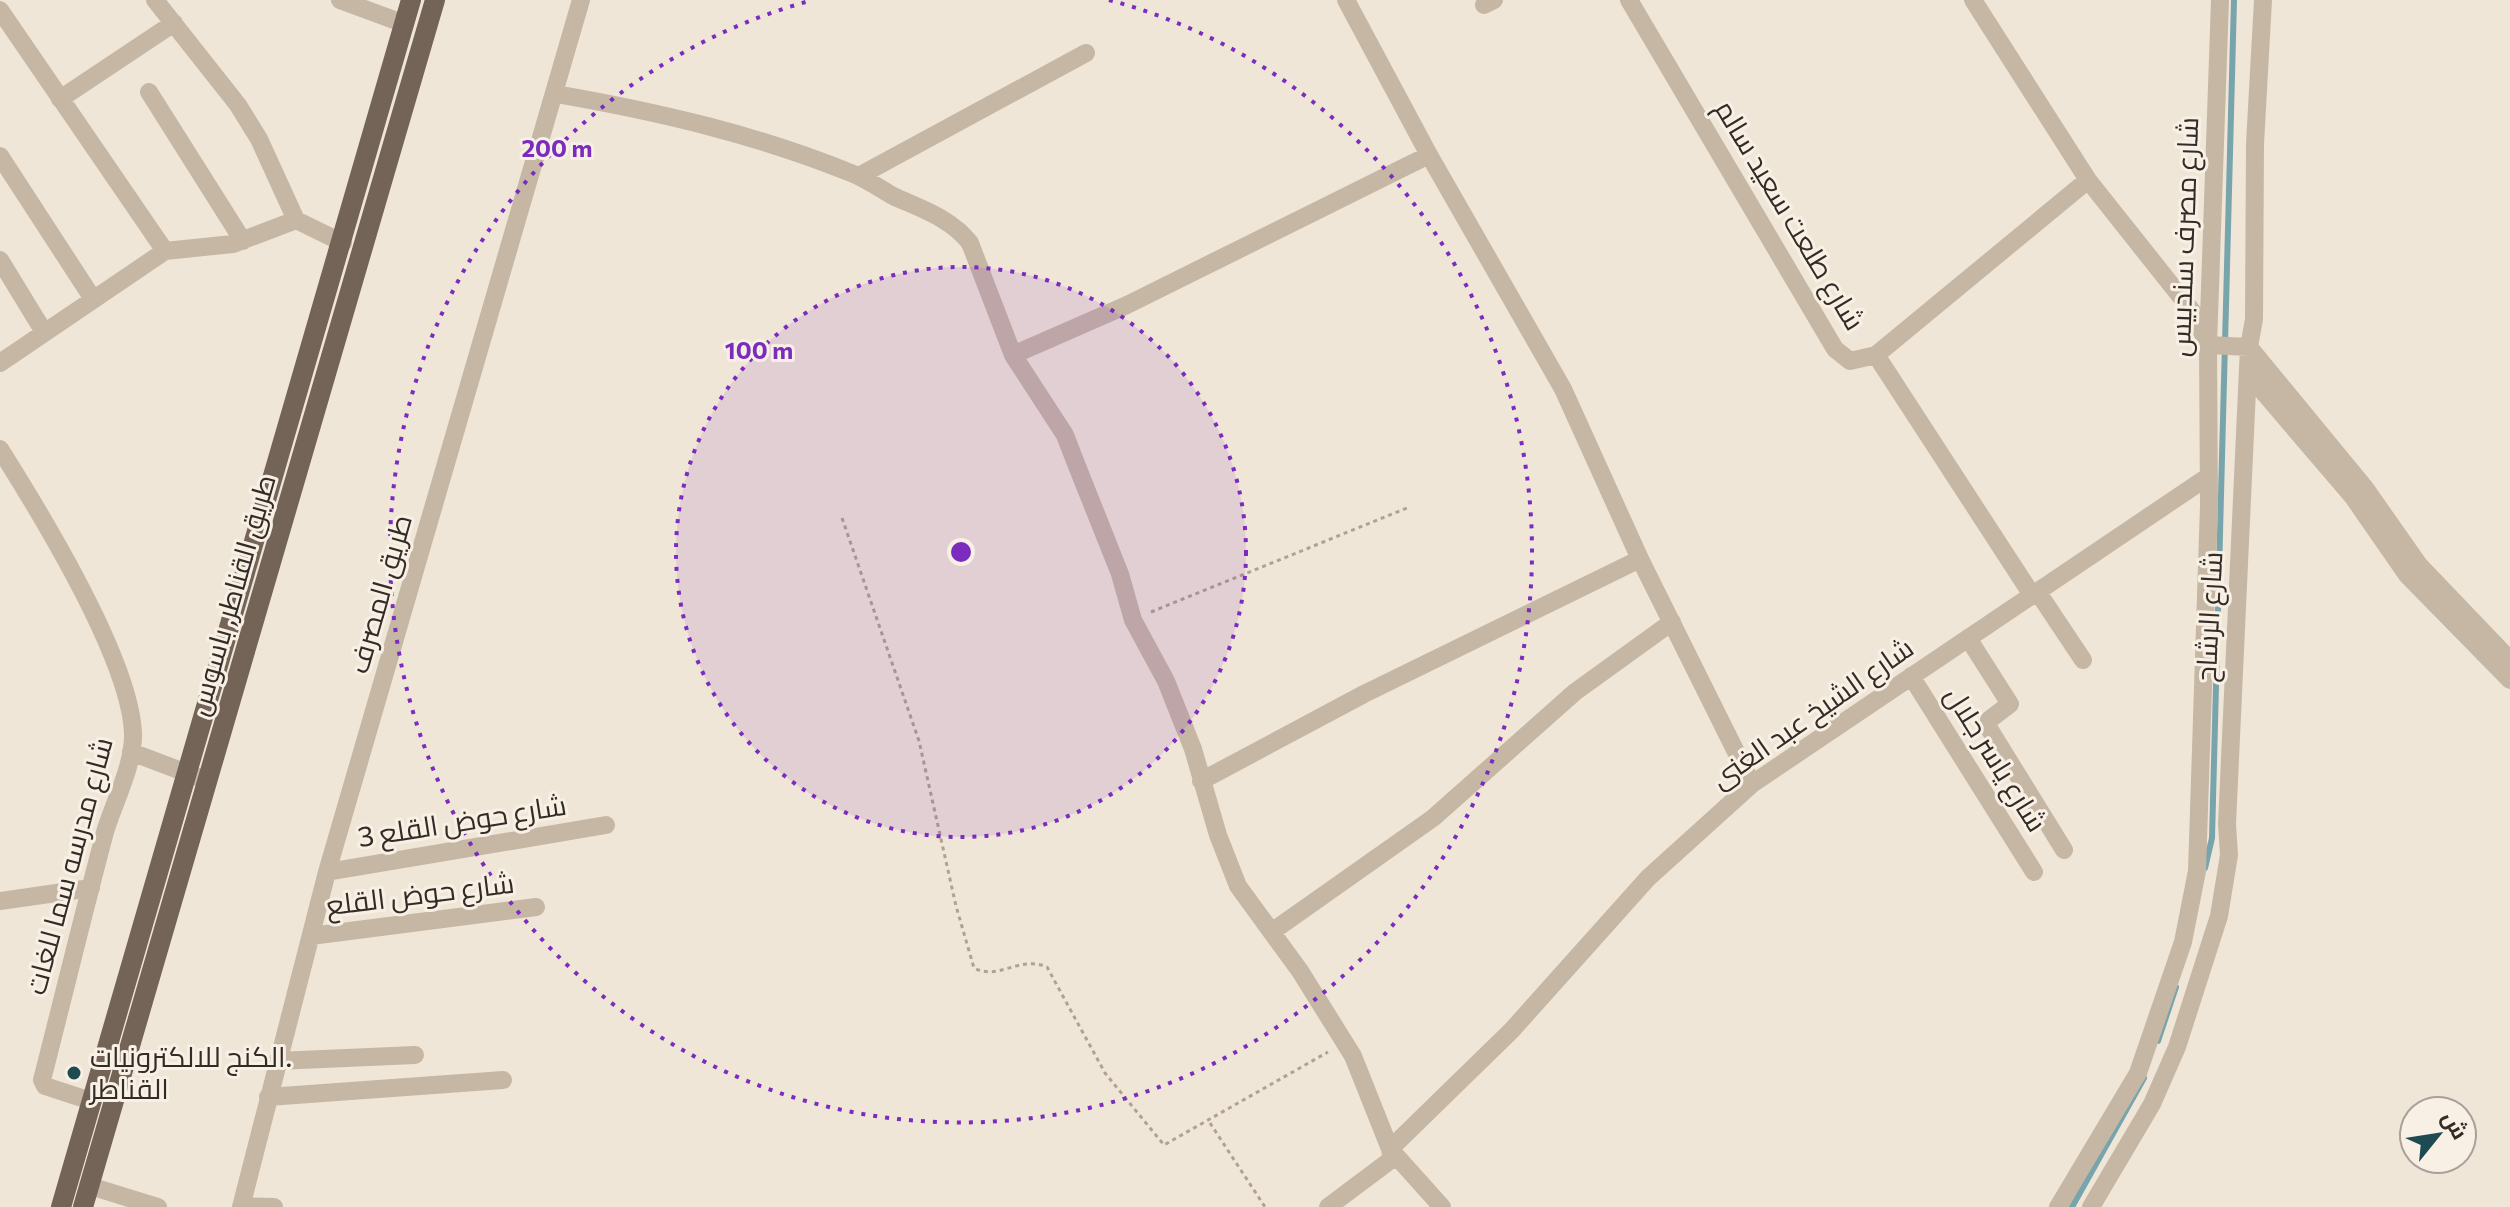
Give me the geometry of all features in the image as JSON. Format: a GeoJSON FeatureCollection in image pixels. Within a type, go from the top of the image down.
{"type":"FeatureCollection","features":[{"type":"Feature","properties":{"kind":"main road","name":"طريق القناطر, باسوس"},"geometry":{"type":"LineString","coordinates":[[61,1207],[411,0]]}},
{"type":"Feature","properties":{"kind":"main road","name":"طريق القناطر, باسوس"},"geometry":{"type":"LineString","coordinates":[[83,1207],[435,0]]}},
{"type":"Feature","properties":{"kind":"street"},"geometry":{"type":"LineString","coordinates":[[155,0],[250,124],[296,220],[343,243]]}},
{"type":"Feature","properties":{"kind":"street"},"geometry":{"type":"LineString","coordinates":[[340,0],[405,24]]}},
{"type":"Feature","properties":{"kind":"street","name":"طريق المصرف"},"geometry":{"type":"LineString","coordinates":[[241,1206],[327,872],[581,0]]}},
{"type":"Feature","properties":{"kind":"street"},"geometry":{"type":"LineString","coordinates":[[1346,0],[1429,155],[1563,389],[1640,559],[1752,784]]}},
{"type":"Feature","properties":{"kind":"street","name":"شارع طلعت سعيد سالم"},"geometry":{"type":"LineString","coordinates":[[1629,0],[1835,349],[1850,361],[1860,362],[1876,355],[2088,180]]}},
{"type":"Feature","properties":{"kind":"street"},"geometry":{"type":"LineString","coordinates":[[1973,0],[2088,180],[2192,311],[2208,345],[2249,347],[2365,488],[2419,565],[2510,660]]}},
{"type":"Feature","properties":{"kind":"street","name":"شارع مصرف سندبيس"},"geometry":{"type":"LineString","coordinates":[[2209,476],[2208,345],[2220,0]]}},
{"type":"Feature","properties":{"kind":"street","name":"شارع الرشاح"},"geometry":{"type":"LineString","coordinates":[[2091,1207],[2167,1074],[2221,902],[2229,855],[2227,824],[2249,347],[2254,319],[2255,144],[2263,0]]}},
{"type":"Feature","properties":{"kind":"street"},"geometry":{"type":"LineString","coordinates":[[0,10],[165,251]]}},
{"type":"Feature","properties":{"kind":"street"},"geometry":{"type":"LineString","coordinates":[[60,99],[174,23]]}},
{"type":"Feature","properties":{"kind":"street"},"geometry":{"type":"LineString","coordinates":[[859,176],[1086,53]]}},
{"type":"Feature","properties":{"kind":"street"},"geometry":{"type":"LineString","coordinates":[[149,92],[243,241]]}},
{"type":"Feature","properties":{"kind":"street"},"geometry":{"type":"LineString","coordinates":[[556,94],[648,110],[797,152],[859,176],[961,230],[981,265],[1013,355],[1065,435],[1120,574],[1133,620],[1166,681],[1193,749],[1238,886],[1273,931],[1344,1043],[1390,1149],[1442,1207]]}},
{"type":"Feature","properties":{"kind":"street"},"geometry":{"type":"LineString","coordinates":[[1013,355],[1127,305],[1429,155]]}},
{"type":"Feature","properties":{"kind":"street"},"geometry":{"type":"LineString","coordinates":[[0,156],[93,299]]}},
{"type":"Feature","properties":{"kind":"street"},"geometry":{"type":"LineString","coordinates":[[0,363],[165,251],[214,248],[243,241],[296,220]]}},
{"type":"Feature","properties":{"kind":"street"},"geometry":{"type":"LineString","coordinates":[[0,260],[44,332]]}},
{"type":"Feature","properties":{"kind":"street"},"geometry":{"type":"LineString","coordinates":[[1876,355],[2083,660]]}},
{"type":"Feature","properties":{"kind":"street"},"geometry":{"type":"LineString","coordinates":[[2248,374],[2353,497],[2407,575],[2510,680]]}},
{"type":"Feature","properties":{"kind":"street","name":"شارع مدرسه سما للغات"},"geometry":{"type":"LineString","coordinates":[[0,449],[53,540],[118,671],[131,710],[131,752],[91,888],[42,1080],[45,1086],[91,1101]]}},
{"type":"Feature","properties":{"kind":"street","name":"شارع الرشاح"},"geometry":{"type":"LineString","coordinates":[[2058,1207],[2138,1073],[2192,905],[2197,871],[2209,476]]}},
{"type":"Feature","properties":{"kind":"street","name":"شارع الشيخ عبد الغنى"},"geometry":{"type":"LineString","coordinates":[[1328,1207],[1392,1159],[1390,1149],[1512,1030],[1648,878],[1752,784],[2209,476]]}},
{"type":"Feature","properties":{"kind":"street"},"geometry":{"type":"LineString","coordinates":[[1201,781],[1376,688],[1640,559]]}},
{"type":"Feature","properties":{"kind":"street"},"geometry":{"type":"LineString","coordinates":[[1273,931],[1433,818],[1498,764],[1575,692],[1672,622]]}},
{"type":"Feature","properties":{"kind":"street"},"geometry":{"type":"LineString","coordinates":[[1968,638],[2010,704],[1989,720],[1988,727],[2064,850]]}},
{"type":"Feature","properties":{"kind":"street","name":"شارع ياسر جلال"},"geometry":{"type":"LineString","coordinates":[[1911,676],[2034,872]]}},
{"type":"Feature","properties":{"kind":"street"},"geometry":{"type":"LineString","coordinates":[[131,752],[207,780]]}},
{"type":"Feature","properties":{"kind":"street","name":"شارع حوض القلع 3"},"geometry":{"type":"LineString","coordinates":[[327,872],[606,825]]}},
{"type":"Feature","properties":{"kind":"street"},"geometry":{"type":"LineString","coordinates":[[0,901],[91,888]]}},
{"type":"Feature","properties":{"kind":"street","name":"شارع حوض القلع"},"geometry":{"type":"LineString","coordinates":[[311,936],[536,907]]}},
{"type":"Feature","properties":{"kind":"street"},"geometry":{"type":"LineString","coordinates":[[277,1061],[415,1055]]}},
{"type":"Feature","properties":{"kind":"street"},"geometry":{"type":"LineString","coordinates":[[268,1097],[503,1080]]}},
{"type":"Feature","properties":{"kind":"street"},"geometry":{"type":"LineString","coordinates":[[90,1186],[158,1207]]}},
{"type":"Feature","properties":{"kind":"street"},"geometry":{"type":"LineString","coordinates":[[241,1206],[274,1207]]}},
{"type":"Feature","properties":{"kind":"path"},"geometry":{"type":"LineString","coordinates":[[1133,620],[1407,508]]}},
{"type":"Feature","properties":{"kind":"path"},"geometry":{"type":"LineString","coordinates":[[842,518],[919,741],[956,906],[974,968],[993,972],[1027,962],[1047,967],[1105,1073],[1164,1145],[1344,1043]]}},
{"type":"Feature","properties":{"kind":"path"},"geometry":{"type":"LineString","coordinates":[[1209,1122],[1265,1207]]}},
{"type":"Feature","properties":{"kind":"waterway"},"geometry":{"type":"LineString","coordinates":[[2205,868],[2212,838],[2234,0]]}},
{"type":"Feature","properties":{"kind":"waterway"},"geometry":{"type":"LineString","coordinates":[[2158,1041],[2176,987]]}},
{"type":"Feature","properties":{"kind":"waterway"},"geometry":{"type":"LineString","coordinates":[[2072,1207],[2144,1078]]}},
{"type":"Feature","properties":{"kind":"place","name":"الكنج للالكترونيات. القناطر"},"geometry":{"type":"Point","coordinates":[74,1073]}}]}
